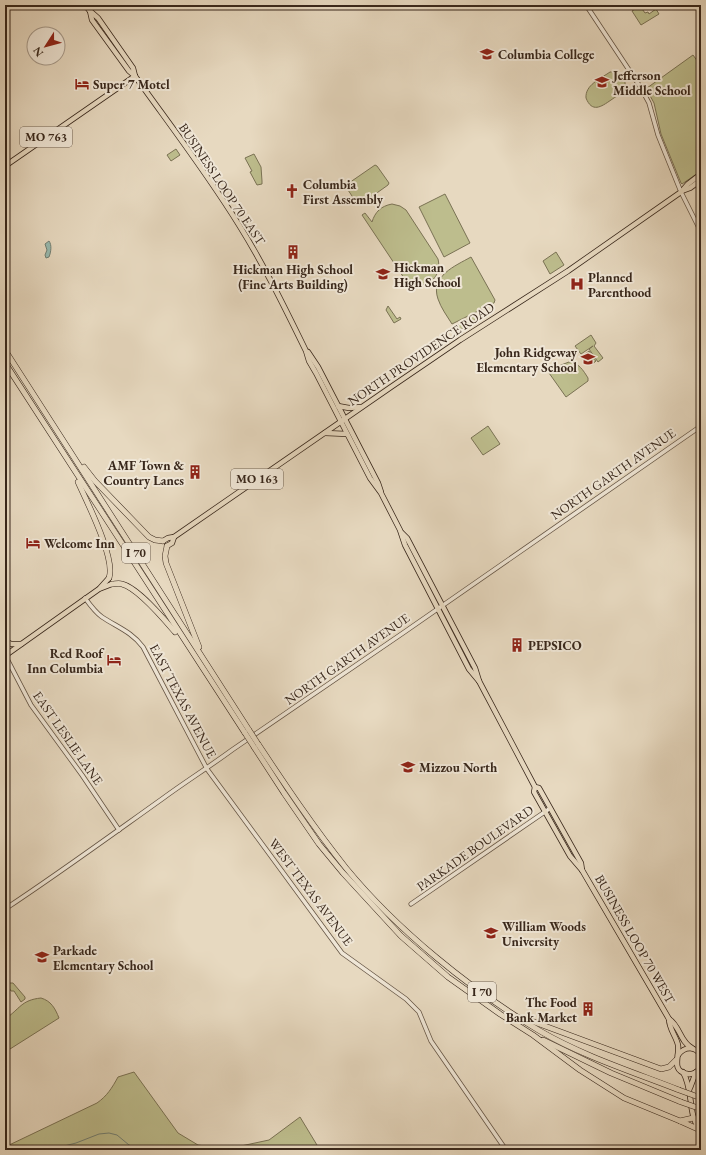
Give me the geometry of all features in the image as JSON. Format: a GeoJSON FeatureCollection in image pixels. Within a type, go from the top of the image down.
{"type":"FeatureCollection","features":[{"type":"Feature","properties":{"kind":"highway","name":"I 70"},"geometry":{"type":"LineString","coordinates":[[5,350],[204,659],[284,793],[320,844],[343,873],[391,926],[448,977],[500,1014],[533,1035],[611,1073],[701,1109]]}},
{"type":"Feature","properties":{"kind":"highway","name":"I 70"},"geometry":{"type":"LineString","coordinates":[[5,363],[192,653],[247,731]]}},
{"type":"Feature","properties":{"kind":"highway"},"geometry":{"type":"LineString","coordinates":[[68,448],[95,481],[149,537],[163,541]]}},
{"type":"Feature","properties":{"kind":"highway"},"geometry":{"type":"LineString","coordinates":[[71,467],[90,509],[109,558],[109,578]]}},
{"type":"Feature","properties":{"kind":"highway"},"geometry":{"type":"LineString","coordinates":[[167,546],[165,556],[166,563],[204,659]]}},
{"type":"Feature","properties":{"kind":"highway"},"geometry":{"type":"LineString","coordinates":[[112,584],[122,584],[130,587],[150,604],[192,653]]}},
{"type":"Feature","properties":{"kind":"highway","name":"I 70"},"geometry":{"type":"LineString","coordinates":[[256,746],[347,868],[379,904],[419,942],[456,974],[506,1009],[541,1031],[595,1057],[701,1098]]}},
{"type":"Feature","properties":{"kind":"highway"},"geometry":{"type":"LineString","coordinates":[[506,1009],[534,1022],[577,1037],[655,1068],[666,1069],[672,1065],[677,1058]]}},
{"type":"Feature","properties":{"kind":"highway"},"geometry":{"type":"LineString","coordinates":[[533,1035],[580,1070],[624,1098],[680,1121],[700,1131]]}},
{"type":"Feature","properties":{"kind":"highway"},"geometry":{"type":"LineString","coordinates":[[680,1121],[693,1118]]}},
{"type":"Feature","properties":{"kind":"main road","name":"BUSINESS LOOP 70 EAST"},"geometry":{"type":"LineString","coordinates":[[85,5],[98,18],[128,60],[133,68],[134,76],[240,226],[306,350],[309,361],[378,483],[381,494]]}},
{"type":"Feature","properties":{"kind":"main road","name":"MO 763"},"geometry":{"type":"LineString","coordinates":[[5,166],[134,76]]}},
{"type":"Feature","properties":{"kind":"main road","name":"NORTH PROVIDENCE ROAD"},"geometry":{"type":"LineString","coordinates":[[681,192],[688,184],[701,174]]}},
{"type":"Feature","properties":{"kind":"main road","name":"NORTH PROVIDENCE ROAD"},"geometry":{"type":"LineString","coordinates":[[163,541],[174,537],[466,336],[568,271],[681,192],[690,188],[701,180]]}},
{"type":"Feature","properties":{"kind":"main road","name":"BUSINESS LOOP 70 EAST"},"geometry":{"type":"LineString","coordinates":[[306,350],[314,358],[338,406],[347,434],[370,478],[381,494],[401,531],[407,538],[443,606]]}},
{"type":"Feature","properties":{"kind":"main road"},"geometry":{"type":"LineString","coordinates":[[338,406],[349,408],[363,406]]}},
{"type":"Feature","properties":{"kind":"main road"},"geometry":{"type":"LineString","coordinates":[[325,433],[347,434]]}},
{"type":"Feature","properties":{"kind":"main road","name":"BUSINESS LOOP 70 EAST"},"geometry":{"type":"LineString","coordinates":[[401,531],[405,545],[438,609]]}},
{"type":"Feature","properties":{"kind":"main road","name":"NORTH PROVIDENCE ROAD"},"geometry":{"type":"LineString","coordinates":[[167,546],[172,543],[174,537]]}},
{"type":"Feature","properties":{"kind":"main road"},"geometry":{"type":"LineString","coordinates":[[99,589],[109,578]]}},
{"type":"Feature","properties":{"kind":"main road"},"geometry":{"type":"LineString","coordinates":[[5,655],[85,598],[99,589],[112,584]]}},
{"type":"Feature","properties":{"kind":"main road","name":"BUSINESS LOOP 70 WEST"},"geometry":{"type":"LineString","coordinates":[[443,606],[475,668],[479,681],[534,787],[539,788],[547,810],[570,856],[582,870],[669,1019],[669,1024],[678,1045],[678,1068],[683,1072]]}},
{"type":"Feature","properties":{"kind":"main road","name":"BUSINESS LOOP 70 WEST"},"geometry":{"type":"LineString","coordinates":[[438,609],[469,669],[479,681]]}},
{"type":"Feature","properties":{"kind":"main road"},"geometry":{"type":"LineString","coordinates":[[5,641],[11,644],[21,644]]}},
{"type":"Feature","properties":{"kind":"main road","name":"BUSINESS LOOP 70 WEST"},"geometry":{"type":"LineString","coordinates":[[669,1019],[674,1022],[686,1044],[696,1049],[701,1056]]}},
{"type":"Feature","properties":{"kind":"main road"},"geometry":{"type":"LineString","coordinates":[[677,1058],[683,1050],[696,1049]]}},
{"type":"Feature","properties":{"kind":"main road"},"geometry":{"type":"LineString","coordinates":[[683,1072],[688,1074],[700,1069]]}},
{"type":"Feature","properties":{"kind":"main road"},"geometry":{"type":"LineString","coordinates":[[690,1090],[700,1069]]}},
{"type":"Feature","properties":{"kind":"main road"},"geometry":{"type":"LineString","coordinates":[[683,1072],[690,1090],[693,1118],[700,1131]]}},
{"type":"Feature","properties":{"kind":"street"},"geometry":{"type":"LineString","coordinates":[[586,5],[641,88],[649,103],[658,135],[681,192],[701,232]]}},
{"type":"Feature","properties":{"kind":"street","name":"NORTH GARTH AVENUE"},"geometry":{"type":"LineString","coordinates":[[5,909],[207,769],[232,750],[443,606],[701,426]]}},
{"type":"Feature","properties":{"kind":"street","name":"EAST TEXAS AVENUE"},"geometry":{"type":"LineString","coordinates":[[85,598],[95,611],[131,634],[143,647],[207,769]]}},
{"type":"Feature","properties":{"kind":"street","name":"EAST LESLIE LANE"},"geometry":{"type":"LineString","coordinates":[[5,655],[31,705],[82,775],[119,830]]}},
{"type":"Feature","properties":{"kind":"street","name":"WEST TEXAS AVENUE"},"geometry":{"type":"LineString","coordinates":[[207,769],[342,953],[406,999],[420,1012],[431,1041],[506,1150]]}},
{"type":"Feature","properties":{"kind":"street","name":"PARKADE BOULEVARD"},"geometry":{"type":"LineString","coordinates":[[412,904],[547,810]]}},
{"type":"Feature","properties":{"kind":"green space"},"geometry":{"type":"Polygon","coordinates":[[[640,6],[645,13],[648,12],[649,14],[656,9],[659,14],[641,25],[632,11],[640,6]]]}},
{"type":"Feature","properties":{"kind":"green space"},"geometry":{"type":"Polygon","coordinates":[[[693,55],[701,66],[701,171],[682,184],[661,134],[654,103],[647,88],[693,55]]]}},
{"type":"Feature","properties":{"kind":"green space"},"geometry":{"type":"Polygon","coordinates":[[[610,72],[617,73],[623,77],[625,83],[624,90],[607,103],[597,107],[591,106],[586,98],[588,89],[610,72]]]}},
{"type":"Feature","properties":{"kind":"green space"},"geometry":{"type":"Polygon","coordinates":[[[176,149],[180,155],[171,161],[167,155],[176,149]]]}},
{"type":"Feature","properties":{"kind":"green space"},"geometry":{"type":"Polygon","coordinates":[[[254,154],[261,167],[262,184],[257,185],[245,158],[254,154]]]}},
{"type":"Feature","properties":{"kind":"green space"},"geometry":{"type":"Polygon","coordinates":[[[375,165],[389,183],[358,205],[346,185],[375,165]]]}},
{"type":"Feature","properties":{"kind":"green space"},"geometry":{"type":"Polygon","coordinates":[[[445,194],[470,243],[444,257],[419,207],[445,194]]]}},
{"type":"Feature","properties":{"kind":"green space"},"geometry":{"type":"Polygon","coordinates":[[[392,204],[400,206],[406,210],[438,259],[438,270],[434,279],[430,282],[420,285],[414,284],[410,287],[362,215],[365,213],[372,222],[379,210],[392,204]]]}},
{"type":"Feature","properties":{"kind":"green space"},"geometry":{"type":"Polygon","coordinates":[[[556,252],[564,265],[550,274],[543,261],[556,252]]]}},
{"type":"Feature","properties":{"kind":"green space"},"geometry":{"type":"Polygon","coordinates":[[[471,257],[495,300],[494,303],[452,324],[442,309],[436,291],[441,278],[451,268],[471,257]]]}},
{"type":"Feature","properties":{"kind":"green space"},"geometry":{"type":"Polygon","coordinates":[[[388,306],[397,319],[400,317],[401,319],[394,323],[386,310],[388,306]]]}},
{"type":"Feature","properties":{"kind":"green space"},"geometry":{"type":"Polygon","coordinates":[[[475,315],[478,318],[458,331],[455,326],[475,315]]]}},
{"type":"Feature","properties":{"kind":"green space"},"geometry":{"type":"Polygon","coordinates":[[[591,335],[596,343],[594,346],[603,358],[598,362],[589,349],[593,346],[581,354],[575,346],[591,335]]]}},
{"type":"Feature","properties":{"kind":"green space"},"geometry":{"type":"Polygon","coordinates":[[[589,351],[596,361],[591,365],[584,355],[589,351]]]}},
{"type":"Feature","properties":{"kind":"green space"},"geometry":{"type":"Polygon","coordinates":[[[569,362],[580,367],[588,378],[588,381],[566,397],[549,373],[561,365],[569,362]]]}},
{"type":"Feature","properties":{"kind":"green space"},"geometry":{"type":"Polygon","coordinates":[[[488,426],[500,444],[483,455],[471,438],[488,426]]]}},
{"type":"Feature","properties":{"kind":"green space"},"geometry":{"type":"Polygon","coordinates":[[[9,983],[13,983],[25,999],[21,1002],[14,991],[11,991],[8,986],[9,983]]]}},
{"type":"Feature","properties":{"kind":"green space"},"geometry":{"type":"Polygon","coordinates":[[[41,998],[52,1005],[59,1018],[10,1049],[5,1041],[5,1019],[25,1003],[41,998]]]}},
{"type":"Feature","properties":{"kind":"green space"},"geometry":{"type":"Polygon","coordinates":[[[134,1072],[178,1133],[198,1145],[227,1149],[269,1140],[300,1117],[320,1150],[5,1150],[5,1147],[97,1103],[109,1092],[118,1077],[134,1072]]]}},
{"type":"Feature","properties":{"kind":"water"},"geometry":{"type":"Polygon","coordinates":[[[49,241],[51,244],[51,251],[49,257],[46,258],[45,255],[47,250],[45,244],[49,241]]]}},
{"type":"Feature","properties":{"kind":"waterway"},"geometry":{"type":"LineString","coordinates":[[53,1150],[99,1134],[109,1133],[117,1135],[129,1145],[143,1150]]}},
{"type":"Feature","properties":{"kind":"place","name":"Columbia College"},"geometry":{"type":"Point","coordinates":[487,54]}},
{"type":"Feature","properties":{"kind":"place","name":"Jefferson Middle School"},"geometry":{"type":"Point","coordinates":[602,82]}},
{"type":"Feature","properties":{"kind":"place","name":"Super 7 Motel"},"geometry":{"type":"Point","coordinates":[82,84]}},
{"type":"Feature","properties":{"kind":"place","name":"Columbia First Assembly"},"geometry":{"type":"Point","coordinates":[292,191]}},
{"type":"Feature","properties":{"kind":"place","name":"Hickman High School (Fine Arts Building)"},"geometry":{"type":"Point","coordinates":[293,252]}},
{"type":"Feature","properties":{"kind":"place","name":"Hickman High School"},"geometry":{"type":"Point","coordinates":[383,274]}},
{"type":"Feature","properties":{"kind":"place","name":"Planned Parenthood"},"geometry":{"type":"Point","coordinates":[577,284]}},
{"type":"Feature","properties":{"kind":"place","name":"John Ridgeway Elementary School"},"geometry":{"type":"Point","coordinates":[588,359]}},
{"type":"Feature","properties":{"kind":"place","name":"AMF Town & Country Lanes"},"geometry":{"type":"Point","coordinates":[195,472]}},
{"type":"Feature","properties":{"kind":"place","name":"Welcome Inn"},"geometry":{"type":"Point","coordinates":[33,543]}},
{"type":"Feature","properties":{"kind":"place","name":"PEPSICO"},"geometry":{"type":"Point","coordinates":[517,645]}},
{"type":"Feature","properties":{"kind":"place","name":"Red Roof Inn Columbia"},"geometry":{"type":"Point","coordinates":[114,660]}},
{"type":"Feature","properties":{"kind":"place","name":"Mizzou North"},"geometry":{"type":"Point","coordinates":[408,767]}},
{"type":"Feature","properties":{"kind":"place","name":"William Woods University"},"geometry":{"type":"Point","coordinates":[491,933]}},
{"type":"Feature","properties":{"kind":"place","name":"Parkade Elementary School"},"geometry":{"type":"Point","coordinates":[42,957]}},
{"type":"Feature","properties":{"kind":"place","name":"The Food Bank Market"},"geometry":{"type":"Point","coordinates":[588,1009]}}]}
